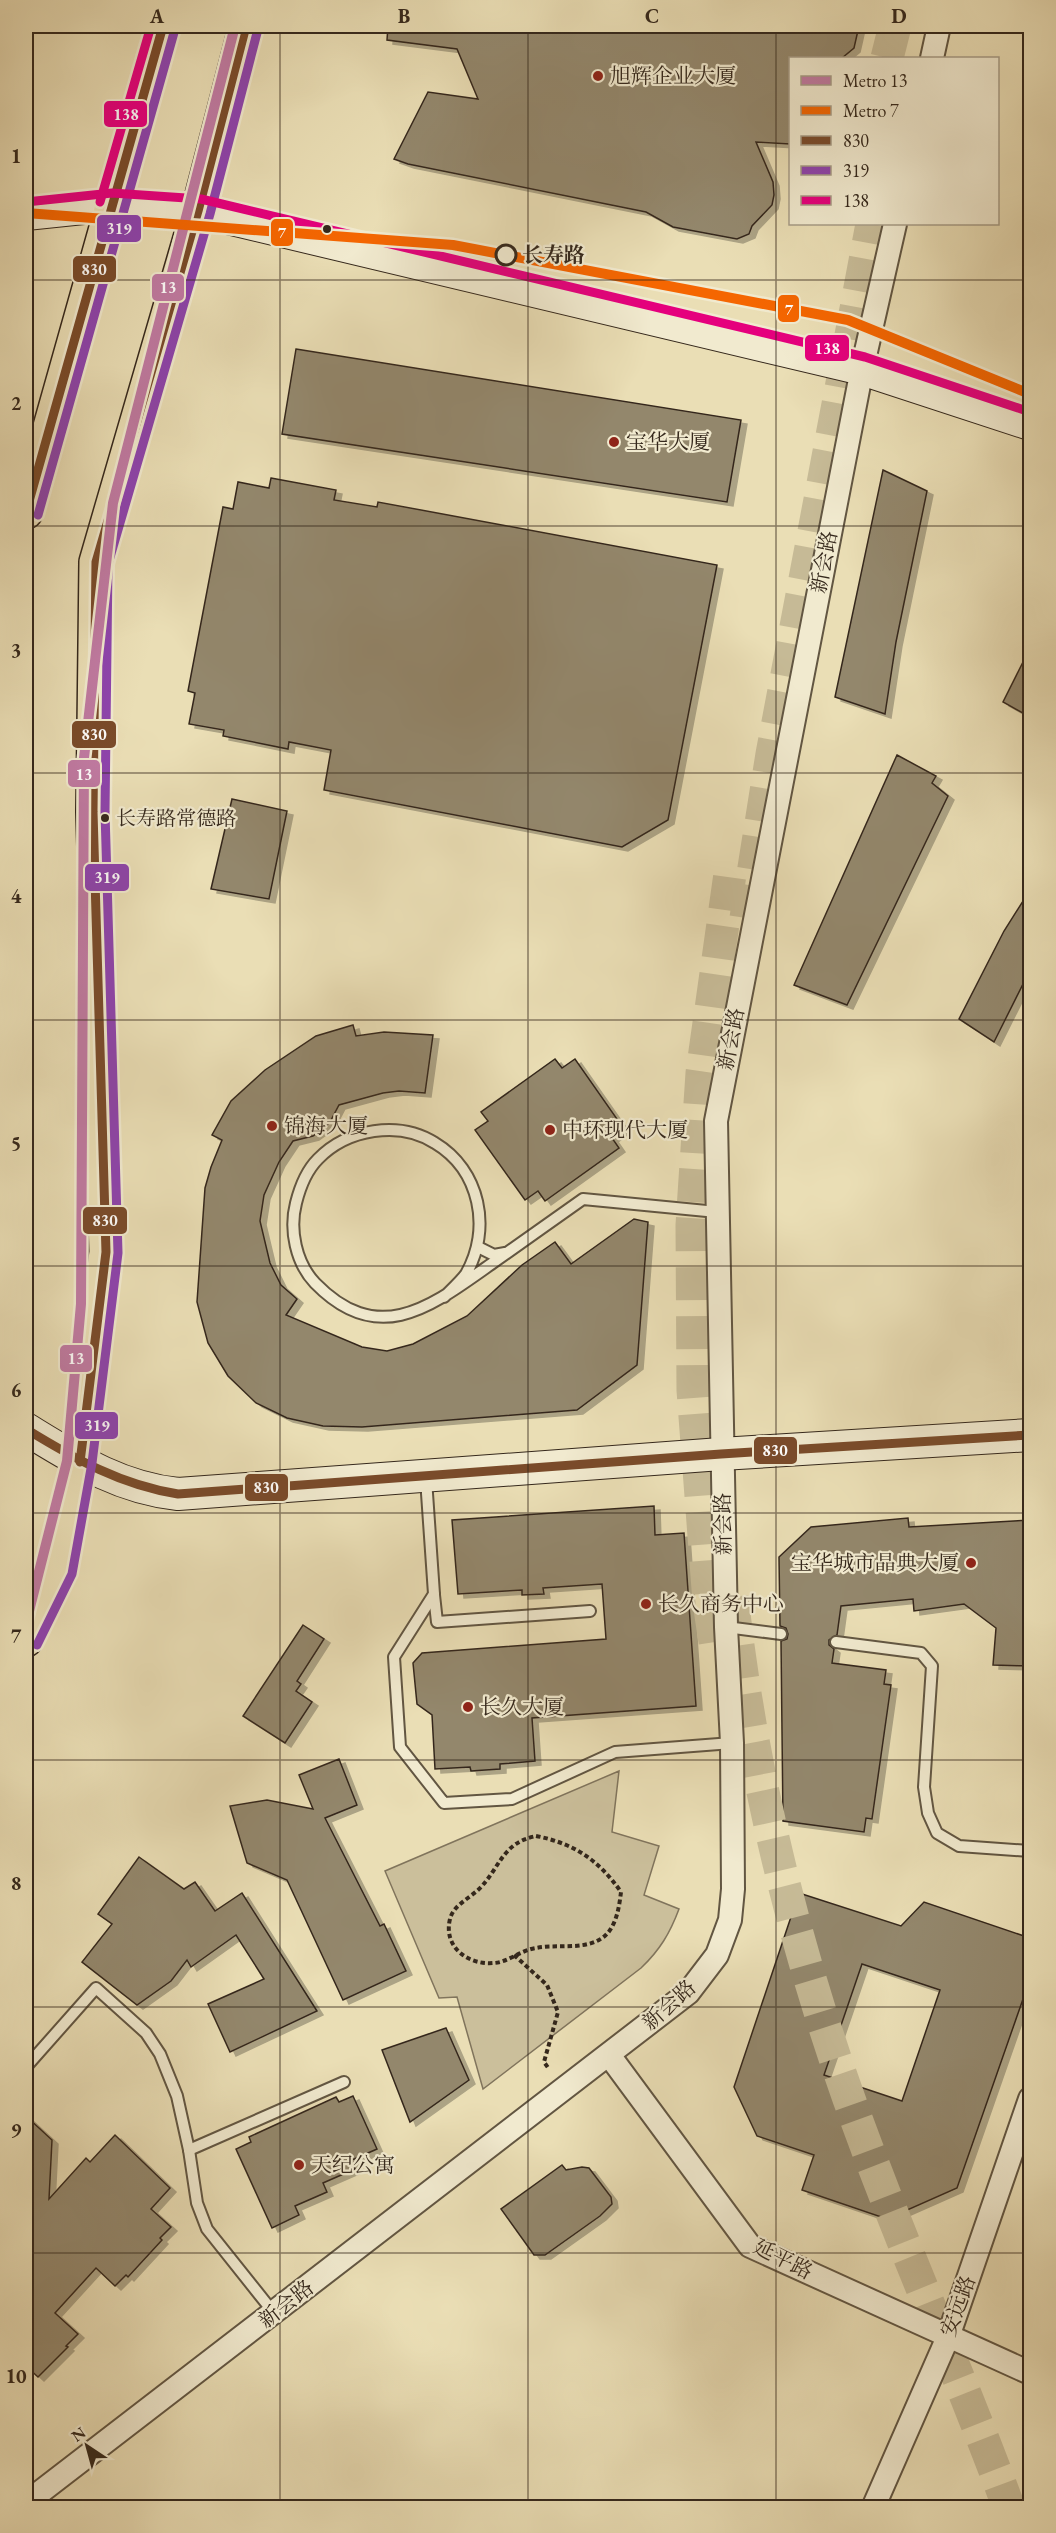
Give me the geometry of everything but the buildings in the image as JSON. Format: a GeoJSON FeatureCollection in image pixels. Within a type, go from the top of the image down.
{"type":"FeatureCollection","features":[{"type":"Feature","properties":{"kind":"main road"},"geometry":{"type":"LineString","coordinates":[[26,512],[163,26]]}},
{"type":"Feature","properties":{"kind":"main road"},"geometry":{"type":"LineString","coordinates":[[26,1640],[60,1572],[80,1462],[106,1252],[93,812],[96,562],[198,211],[246,26]]}},
{"type":"Feature","properties":{"kind":"main road"},"geometry":{"type":"LineString","coordinates":[[26,214],[112,205],[198,211],[862,369],[1030,424]]}},
{"type":"Feature","properties":{"kind":"main road"},"geometry":{"type":"LineString","coordinates":[[26,1429],[80,1462],[133,1486],[178,1494],[721,1454],[1030,1435]]}},
{"type":"Feature","properties":{"kind":"street"},"geometry":{"type":"LineString","coordinates":[[932,57],[939,26]]}},
{"type":"Feature","properties":{"kind":"street","name":"新会路"},"geometry":{"type":"LineString","coordinates":[[26,2504],[688,1993],[717,1955],[730,1920],[733,1889],[732,1743],[721,1454],[716,1121],[862,369],[895,225]]}},
{"type":"Feature","properties":{"kind":"street","name":"延平路"},"geometry":{"type":"LineString","coordinates":[[609,2055],[750,2246],[1030,2373]]}},
{"type":"Feature","properties":{"kind":"street","name":"安远路"},"geometry":{"type":"LineString","coordinates":[[873,2508],[948,2337],[1030,2099]]}},
{"type":"Feature","properties":{"kind":"lane"},"geometry":{"type":"LineString","coordinates":[[444,1297],[465,1275],[478,1247],[481,1217],[474,1187],[458,1161],[434,1142],[405,1131],[373,1130],[343,1140],[318,1159],[300,1185],[292,1216],[295,1248],[308,1276],[330,1299],[357,1313],[388,1317],[417,1312],[444,1297],[583,1199],[717,1212]]}},
{"type":"Feature","properties":{"kind":"lane"},"geometry":{"type":"LineString","coordinates":[[478,1247],[494,1255],[507,1253]]}},
{"type":"Feature","properties":{"kind":"lane"},"geometry":{"type":"LineString","coordinates":[[426,1475],[437,1622],[590,1611]]}},
{"type":"Feature","properties":{"kind":"lane"},"geometry":{"type":"LineString","coordinates":[[434,1594],[394,1657],[400,1747],[444,1803],[512,1799],[615,1752],[732,1743]]}},
{"type":"Feature","properties":{"kind":"lane"},"geometry":{"type":"LineString","coordinates":[[726,1627],[780,1634]]}},
{"type":"Feature","properties":{"kind":"lane"},"geometry":{"type":"LineString","coordinates":[[836,1642],[921,1653],[932,1666],[924,1787],[928,1813],[937,1833],[959,1846],[1030,1851]]}},
{"type":"Feature","properties":{"kind":"lane"},"geometry":{"type":"LineString","coordinates":[[26,2067],[96,1988],[146,2033],[160,2054],[177,2096],[189,2150],[197,2204],[207,2229],[274,2313]]}},
{"type":"Feature","properties":{"kind":"lane"},"geometry":{"type":"LineString","coordinates":[[189,2150],[344,2082]]}},
{"type":"Feature","properties":{"kind":"path"},"geometry":{"type":"LineString","coordinates":[[536,1836],[553,1839],[583,1853],[606,1871],[621,1892],[618,1912],[611,1929],[600,1940],[579,1945],[536,1948],[514,1955],[495,1964],[475,1962],[458,1952],[448,1938],[450,1918],[460,1904],[479,1889],[501,1856],[520,1839],[536,1836]]}},
{"type":"Feature","properties":{"kind":"path"},"geometry":{"type":"LineString","coordinates":[[514,1955],[547,1985],[558,2012],[544,2062],[564,2089]]}},
{"type":"Feature","properties":{"kind":"shaded area"},"geometry":{"type":"Polygon","coordinates":[[[619,1771],[612,1832],[659,1846],[644,1895],[679,1909],[676,1918],[659,1948],[641,1968],[483,2089],[457,1997],[439,1998],[385,1871],[619,1771]]]}},
{"type":"Feature","properties":{"kind":"tunnel"},"geometry":{"type":"LineString","coordinates":[[887,57],[895,26]]}},
{"type":"Feature","properties":{"kind":"tunnel"},"geometry":{"type":"LineString","coordinates":[[746,918],[772,754],[872,225]]}},
{"type":"Feature","properties":{"kind":"tunnel"},"geometry":{"type":"LineString","coordinates":[[715,1642],[709,1602],[693,1390],[692,1225],[702,1073],[730,874]]}},
{"type":"Feature","properties":{"kind":"tunnel"},"geometry":{"type":"LineString","coordinates":[[732,1597],[740,1661],[762,1787],[808,1974],[867,2148],[1009,2508]]}},
{"type":"Feature","properties":{"kind":"metro line","name":"13"},"geometry":{"type":"LineString","coordinates":[[26,1623],[67,1461],[81,1304],[84,758],[113,503],[235,26]]}},
{"type":"Feature","properties":{"kind":"metro line","name":"7"},"geometry":{"type":"LineString","coordinates":[[26,213],[453,245],[848,320],[1030,394]]}},
{"type":"Feature","properties":{"kind":"transit line","name":"138"},"geometry":{"type":"LineString","coordinates":[[100,202],[151,26]]}},
{"type":"Feature","properties":{"kind":"transit line","name":"830"},"geometry":{"type":"LineString","coordinates":[[26,512],[163,26]]}},
{"type":"Feature","properties":{"kind":"transit line","name":"830"},"geometry":{"type":"LineString","coordinates":[[80,1462],[106,1252],[93,812],[96,562],[198,211],[246,26]]}},
{"type":"Feature","properties":{"kind":"transit line","name":"319"},"geometry":{"type":"LineString","coordinates":[[38,515],[175,29]]}},
{"type":"Feature","properties":{"kind":"transit line","name":"319"},"geometry":{"type":"LineString","coordinates":[[37,1645],[72,1574],[92,1463],[118,1253],[105,812],[108,564],[210,214],[258,29]]}},
{"type":"Feature","properties":{"kind":"transit line","name":"138"},"geometry":{"type":"LineString","coordinates":[[26,202],[112,193],[201,199],[865,357],[1030,412]]}},
{"type":"Feature","properties":{"kind":"transit line","name":"830"},"geometry":{"type":"LineString","coordinates":[[26,1429],[62,1451],[99,1469],[137,1484],[178,1494],[721,1454],[1030,1435]]}},
{"type":"Feature","properties":{"kind":"place","name":"旭辉企业大厦"},"geometry":{"type":"Point","coordinates":[598,76]}},
{"type":"Feature","properties":{"kind":"place","name":"长寿路"},"geometry":{"type":"Point","coordinates":[506,255]}},
{"type":"Feature","properties":{"kind":"place","name":"宝华大厦"},"geometry":{"type":"Point","coordinates":[614,442]}},
{"type":"Feature","properties":{"kind":"place","name":"长寿路常德路"},"geometry":{"type":"Point","coordinates":[105,818]}},
{"type":"Feature","properties":{"kind":"place","name":"锦海大厦"},"geometry":{"type":"Point","coordinates":[272,1126]}},
{"type":"Feature","properties":{"kind":"place","name":"中环现代大厦"},"geometry":{"type":"Point","coordinates":[550,1130]}},
{"type":"Feature","properties":{"kind":"place","name":"宝华城市晶典大厦"},"geometry":{"type":"Point","coordinates":[971,1563]}},
{"type":"Feature","properties":{"kind":"place","name":"长久商务中心"},"geometry":{"type":"Point","coordinates":[646,1604]}},
{"type":"Feature","properties":{"kind":"place","name":"长久大厦"},"geometry":{"type":"Point","coordinates":[468,1707]}},
{"type":"Feature","properties":{"kind":"place","name":"天纪公寓"},"geometry":{"type":"Point","coordinates":[299,2165]}}]}
